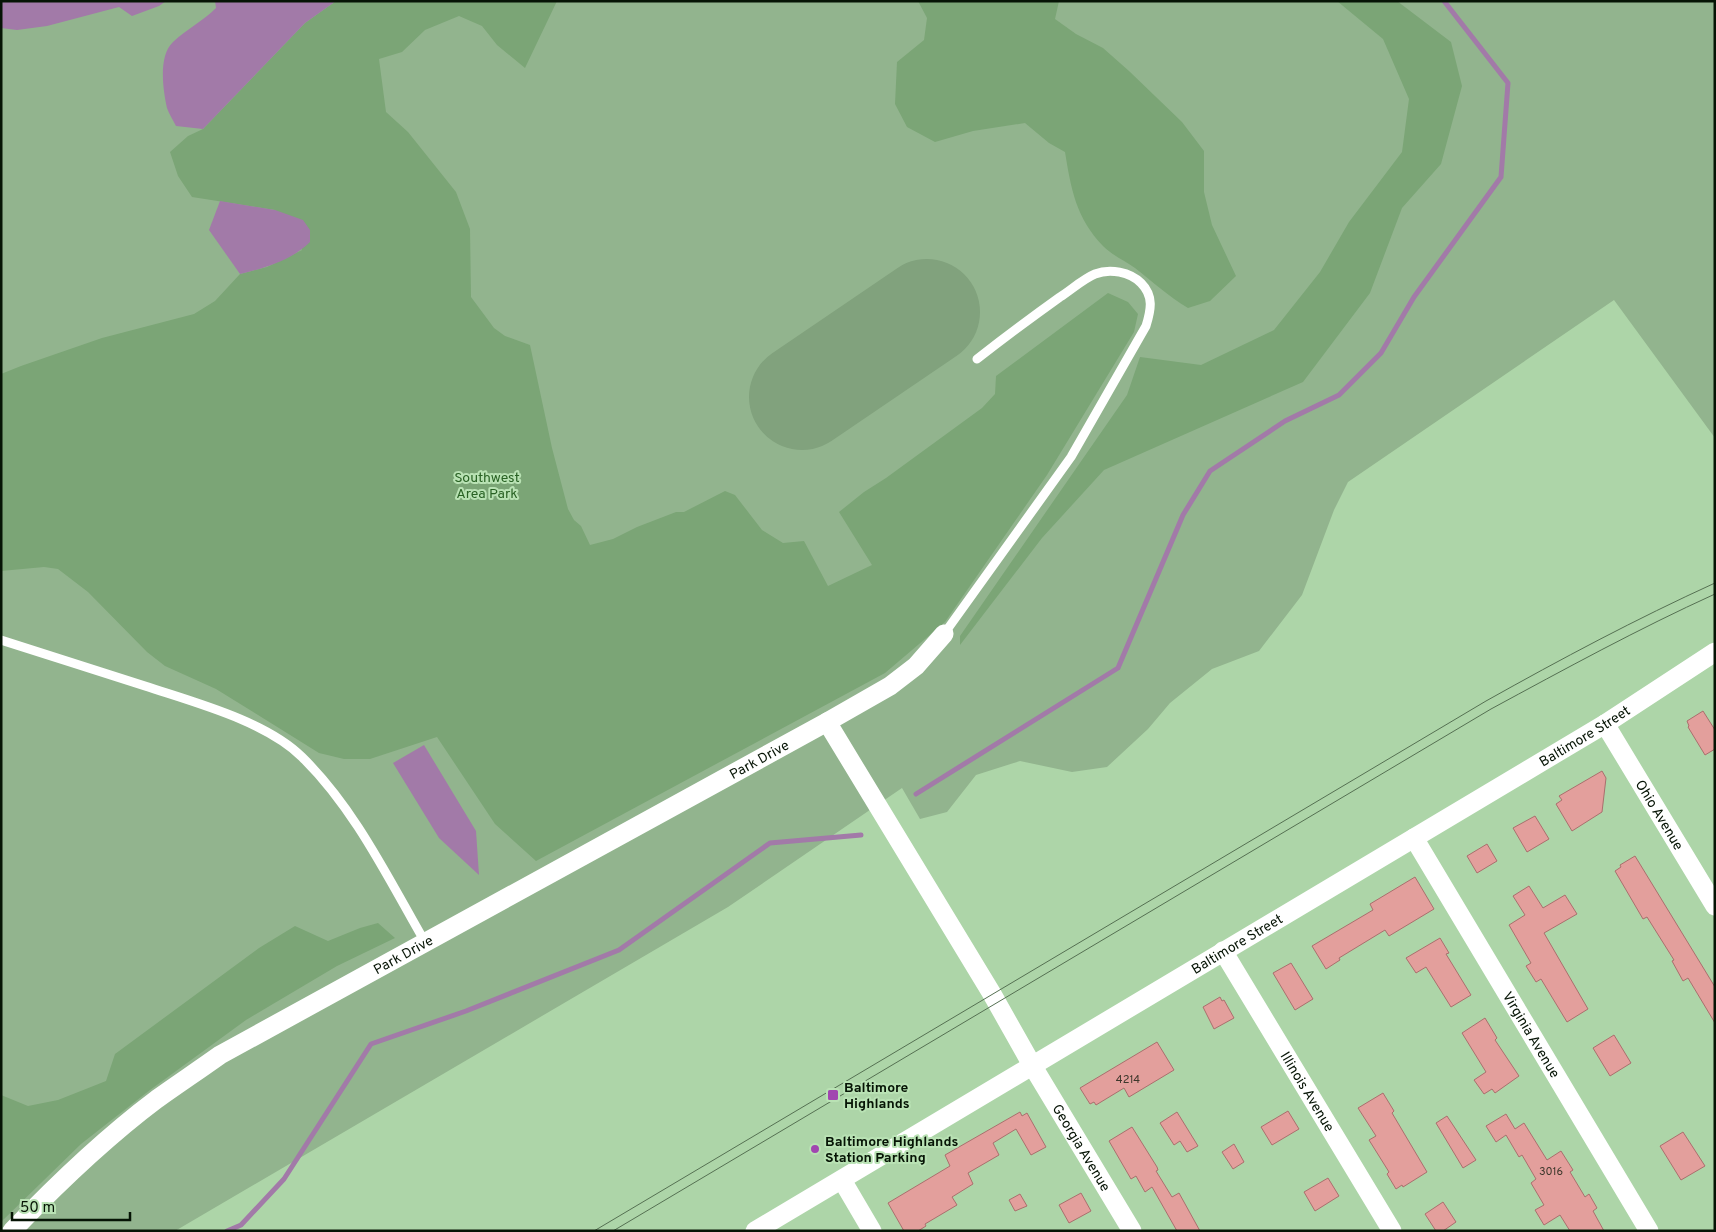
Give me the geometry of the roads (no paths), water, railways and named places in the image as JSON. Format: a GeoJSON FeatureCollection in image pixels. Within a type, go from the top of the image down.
{"type":"FeatureCollection","features":[{"type":"Feature","properties":{"kind":"street","name":"Park Drive"},"geometry":{"type":"LineString","coordinates":[[12,1231],[50,1192],[101,1145],[156,1100],[220,1055],[890,686],[916,666],[944,634]]}},
{"type":"Feature","properties":{"kind":"street","name":"Baltimore Street"},"geometry":{"type":"LineString","coordinates":[[755,1231],[1606,724],[1715,652]]}},
{"type":"Feature","properties":{"kind":"street"},"geometry":{"type":"LineString","coordinates":[[827,722],[992,994],[1032,1065]]}},
{"type":"Feature","properties":{"kind":"street","name":"Ohio Avenue"},"geometry":{"type":"LineString","coordinates":[[1606,724],[1715,906]]}},
{"type":"Feature","properties":{"kind":"street","name":"Virginia Avenue"},"geometry":{"type":"LineString","coordinates":[[1414,838],[1649,1231]]}},
{"type":"Feature","properties":{"kind":"street","name":"Illinois Avenue"},"geometry":{"type":"LineString","coordinates":[[1223,951],[1392,1231]]}},
{"type":"Feature","properties":{"kind":"street","name":"Georgia Avenue"},"geometry":{"type":"LineString","coordinates":[[1032,1065],[1132,1231]]}},
{"type":"Feature","properties":{"kind":"street"},"geometry":{"type":"LineString","coordinates":[[842,1180],[872,1231]]}},
{"type":"Feature","properties":{"kind":"lane"},"geometry":{"type":"LineString","coordinates":[[944,634],[1071,457],[1146,326],[1151,299],[1145,287],[1135,277],[1120,272],[1096,274],[1036,314],[977,359]]}},
{"type":"Feature","properties":{"kind":"lane"},"geometry":{"type":"LineString","coordinates":[[1,640],[198,704],[244,721],[273,735],[302,756],[355,821],[425,942]]}},
{"type":"Feature","properties":{"kind":"waterway"},"geometry":{"type":"LineString","coordinates":[[916,794],[1118,668],[1183,515],[1210,471],[1285,421],[1339,395],[1381,353],[1414,297],[1501,177],[1508,83],[1444,1]]}},
{"type":"Feature","properties":{"kind":"waterway"},"geometry":{"type":"LineString","coordinates":[[227,1231],[241,1225],[284,1179],[371,1044],[466,1011],[619,950],[770,843],[861,835]]}},
{"type":"Feature","properties":{"kind":"tram line"},"geometry":{"type":"LineString","coordinates":[[594,1231],[1486,701],[1599,640],[1715,583]]}},
{"type":"Feature","properties":{"kind":"tram line"},"geometry":{"type":"LineString","coordinates":[[613,1231],[1491,709],[1630,635],[1715,594]]}},
{"type":"Feature","properties":{"kind":"place","name":"Baltimore Highlands"},"geometry":{"type":"Point","coordinates":[833,1095]}},
{"type":"Feature","properties":{"kind":"place","name":"Baltimore Highlands Station Parking"},"geometry":{"type":"Point","coordinates":[815,1149]}},
{"type":"Feature","properties":{"kind":"park label","name":"Southwest Area Park"},"geometry":{"type":"Point","coordinates":[487,486]}}]}
